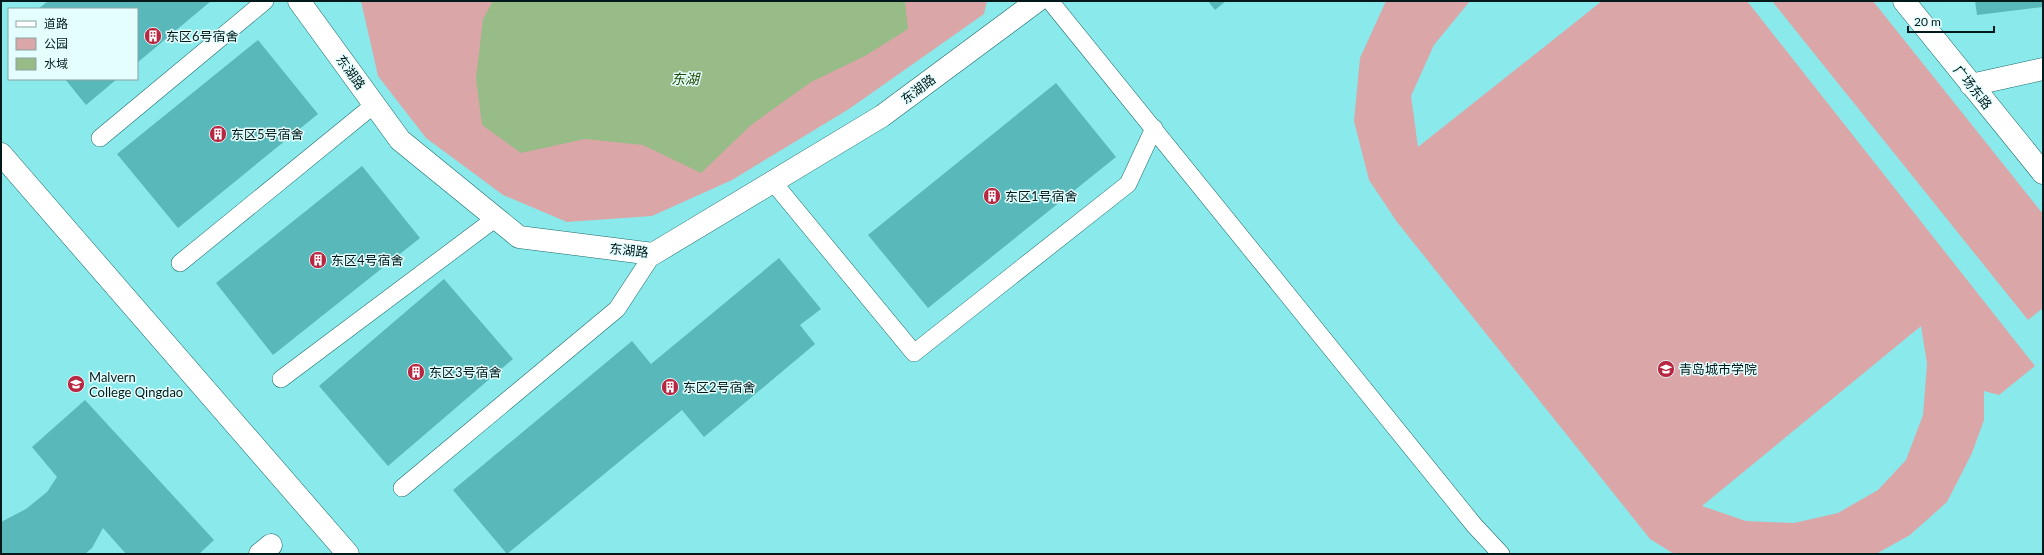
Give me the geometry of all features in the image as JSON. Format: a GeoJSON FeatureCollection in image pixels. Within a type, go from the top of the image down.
{"type":"FeatureCollection","features":[{"type":"Feature","properties":{"kind":"street","name":"东湖路"},"geometry":{"type":"LineString","coordinates":[[299,1],[400,140],[519,237],[653,254],[882,116],[1037,1]]}},
{"type":"Feature","properties":{"kind":"street","name":"广场东路"},"geometry":{"type":"LineString","coordinates":[[1904,1],[2043,173]]}},
{"type":"Feature","properties":{"kind":"street"},"geometry":{"type":"LineString","coordinates":[[1971,85],[2043,69]]}},
{"type":"Feature","properties":{"kind":"street"},"geometry":{"type":"LineString","coordinates":[[1,154],[348,554]]}},
{"type":"Feature","properties":{"kind":"lane"},"geometry":{"type":"LineString","coordinates":[[100,138],[265,1]]}},
{"type":"Feature","properties":{"kind":"lane"},"geometry":{"type":"LineString","coordinates":[[1050,1],[1474,525],[1501,554]]}},
{"type":"Feature","properties":{"kind":"lane"},"geometry":{"type":"LineString","coordinates":[[180,263],[374,104]]}},
{"type":"Feature","properties":{"kind":"lane"},"geometry":{"type":"LineString","coordinates":[[773,182],[914,353],[1128,184],[1154,128]]}},
{"type":"Feature","properties":{"kind":"lane"},"geometry":{"type":"LineString","coordinates":[[281,379],[496,218]]}},
{"type":"Feature","properties":{"kind":"lane"},"geometry":{"type":"LineString","coordinates":[[402,488],[618,310],[653,254]]}},
{"type":"Feature","properties":{"kind":"green space"},"geometry":{"type":"Polygon","coordinates":[[[361,1],[987,1],[984,14],[849,109],[732,180],[652,216],[567,222],[503,195],[426,138],[378,76],[361,1]]]}},
{"type":"Feature","properties":{"kind":"green space"},"geometry":{"type":"Polygon","coordinates":[[[1386,1],[1470,1],[1434,45],[1411,96],[1418,147],[1602,1],[1747,1],[2035,366],[1999,395],[1984,391],[1984,420],[1972,453],[1947,502],[1910,535],[1876,554],[1674,554],[1650,539],[1397,222],[1369,180],[1354,121],[1360,58],[1386,1]],[[1921,326],[1702,506],[1746,521],[1794,523],[1838,513],[1878,490],[1906,460],[1923,415],[1927,364],[1921,326]]]}},
{"type":"Feature","properties":{"kind":"green space"},"geometry":{"type":"Polygon","coordinates":[[[1772,1],[1873,1],[2043,214],[2043,308],[2028,320],[1772,1]]]}},
{"type":"Feature","properties":{"kind":"water","name":"东湖"},"geometry":{"type":"Polygon","coordinates":[[[493,1],[905,1],[908,29],[865,56],[811,82],[751,125],[701,173],[643,145],[585,139],[521,153],[482,125],[476,79],[483,19],[493,1]]]}},
{"type":"Feature","properties":{"kind":"building","name":"东区6号宿舍"},"geometry":{"type":"Polygon","coordinates":[[[48,1],[211,1],[138,62],[138,8],[39,8],[48,1]]]}},
{"type":"Feature","properties":{"kind":"building"},"geometry":{"type":"Polygon","coordinates":[[[1208,1],[1226,1],[1215,10],[1208,1]]]}},
{"type":"Feature","properties":{"kind":"building"},"geometry":{"type":"Polygon","coordinates":[[[1975,1],[2043,1],[2043,7],[1977,15],[1975,1]]]}},
{"type":"Feature","properties":{"kind":"building","name":"东区5号宿舍"},"geometry":{"type":"Polygon","coordinates":[[[258,40],[318,114],[178,228],[117,154],[258,40]]]}},
{"type":"Feature","properties":{"kind":"building"},"geometry":{"type":"Polygon","coordinates":[[[66,80],[116,80],[86,105],[66,80]]]}},
{"type":"Feature","properties":{"kind":"building","name":"东区1号宿舍"},"geometry":{"type":"Polygon","coordinates":[[[1056,83],[1116,157],[928,308],[868,235],[1056,83]]]}},
{"type":"Feature","properties":{"kind":"building","name":"东区4号宿舍"},"geometry":{"type":"Polygon","coordinates":[[[362,166],[420,238],[273,355],[216,283],[362,166]]]}},
{"type":"Feature","properties":{"kind":"building","name":"东区2号宿舍"},"geometry":{"type":"Polygon","coordinates":[[[779,258],[821,309],[800,325],[815,344],[704,437],[682,410],[507,554],[453,490],[632,341],[651,364],[779,258]]]}},
{"type":"Feature","properties":{"kind":"building","name":"东区3号宿舍"},"geometry":{"type":"Polygon","coordinates":[[[444,279],[513,359],[388,466],[319,386],[444,279]]]}},
{"type":"Feature","properties":{"kind":"building"},"geometry":{"type":"Polygon","coordinates":[[[85,400],[214,540],[199,554],[126,554],[103,528],[92,548],[85,554],[1,554],[1,522],[26,509],[47,492],[57,477],[32,447],[85,400]]]}},
{"type":"Feature","properties":{"kind":"place","name":"东区6号宿舍"},"geometry":{"type":"Point","coordinates":[153,36]}},
{"type":"Feature","properties":{"kind":"place","name":"东区5号宿舍"},"geometry":{"type":"Point","coordinates":[218,134]}},
{"type":"Feature","properties":{"kind":"place","name":"东区1号宿舍"},"geometry":{"type":"Point","coordinates":[992,196]}},
{"type":"Feature","properties":{"kind":"place","name":"东区4号宿舍"},"geometry":{"type":"Point","coordinates":[318,260]}},
{"type":"Feature","properties":{"kind":"place","name":"青岛城市学院"},"geometry":{"type":"Point","coordinates":[1666,369]}},
{"type":"Feature","properties":{"kind":"place","name":"东区3号宿舍"},"geometry":{"type":"Point","coordinates":[416,372]}},
{"type":"Feature","properties":{"kind":"place","name":"Malvern College Qingdao"},"geometry":{"type":"Point","coordinates":[76,384]}},
{"type":"Feature","properties":{"kind":"place","name":"东区2号宿舍"},"geometry":{"type":"Point","coordinates":[670,387]}}]}
